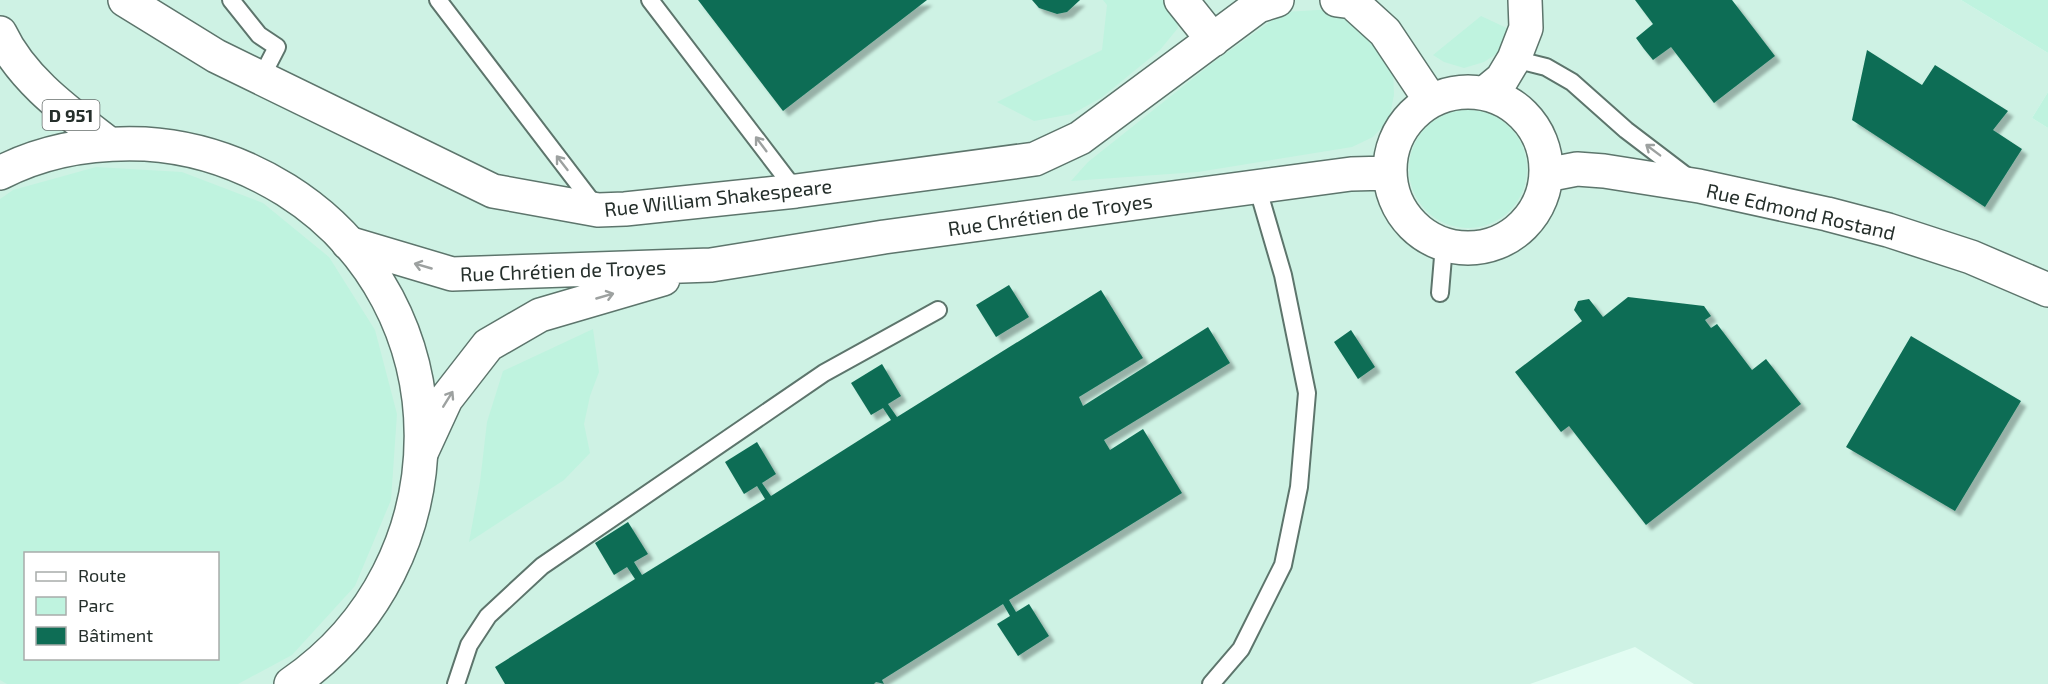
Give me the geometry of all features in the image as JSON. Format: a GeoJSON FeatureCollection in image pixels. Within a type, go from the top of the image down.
{"type":"FeatureCollection","features":[{"type":"Feature","properties":{"kind":"street","name":"Rue William Shakespeare"},"geometry":{"type":"LineString","coordinates":[[125,0],[216,56],[493,191],[598,210],[796,191],[1035,159],[1080,138],[1213,40]]}},
{"type":"Feature","properties":{"kind":"street"},"geometry":{"type":"LineString","coordinates":[[1181,0],[1213,40],[1258,6],[1277,0]]}},
{"type":"Feature","properties":{"kind":"street"},"geometry":{"type":"LineString","coordinates":[[1337,0],[1352,2],[1384,32],[1431,100]]}},
{"type":"Feature","properties":{"kind":"street"},"geometry":{"type":"LineString","coordinates":[[1485,93],[1502,79],[1514,59],[1526,28],[1524,0]]}},
{"type":"Feature","properties":{"kind":"street","name":"D 951"},"geometry":{"type":"LineString","coordinates":[[0,33],[6,45],[36,83],[72,116],[109,144]]}},
{"type":"Feature","properties":{"kind":"street"},"geometry":{"type":"LineString","coordinates":[[1485,93],[1505,101],[1523,115],[1536,132],[1544,153],[1546,175],[1540,198],[1529,218],[1512,234],[1491,245],[1468,248],[1444,245],[1423,234],[1405,218],[1394,196],[1389,173],[1392,151],[1400,131],[1414,114],[1431,100],[1448,94],[1485,93]]}},
{"type":"Feature","properties":{"kind":"street"},"geometry":{"type":"LineString","coordinates":[[0,173],[57,152],[109,144],[158,145],[206,154],[273,182],[294,195],[331,225],[348,243],[379,285],[402,332],[413,365],[419,399],[422,451],[416,499],[402,545],[381,588],[354,627],[316,665],[291,684]]}},
{"type":"Feature","properties":{"kind":"street","name":"Rue Edmond Rostand"},"geometry":{"type":"LineString","coordinates":[[1546,175],[1577,170],[1604,171],[1699,186],[1817,212],[1888,230],[1971,257],[2048,290]]}},
{"type":"Feature","properties":{"kind":"street","name":"Rue Chrétien de Troyes"},"geometry":{"type":"LineString","coordinates":[[422,451],[446,399],[488,345],[540,315],[711,265],[884,237],[1257,186],[1352,174],[1389,173]]}},
{"type":"Feature","properties":{"kind":"street","name":"Rue Chrétien de Troyes"},"geometry":{"type":"LineString","coordinates":[[348,243],[452,274],[711,265]]}},
{"type":"Feature","properties":{"kind":"street"},"geometry":{"type":"LineString","coordinates":[[335,684],[354,627]]}},
{"type":"Feature","properties":{"kind":"lane"},"geometry":{"type":"LineString","coordinates":[[438,0],[598,210]]}},
{"type":"Feature","properties":{"kind":"lane"},"geometry":{"type":"LineString","coordinates":[[650,0],[796,191]]}},
{"type":"Feature","properties":{"kind":"lane"},"geometry":{"type":"LineString","coordinates":[[238,2],[259,35],[278,47],[261,78]]}},
{"type":"Feature","properties":{"kind":"lane"},"geometry":{"type":"LineString","coordinates":[[1514,59],[1546,67],[1572,82],[1626,130],[1699,186]]}},
{"type":"Feature","properties":{"kind":"lane"},"geometry":{"type":"LineString","coordinates":[[1211,684],[1241,648],[1283,565],[1299,487],[1307,393],[1283,275],[1257,186]]}},
{"type":"Feature","properties":{"kind":"lane"},"geometry":{"type":"LineString","coordinates":[[1440,293],[1444,245]]}},
{"type":"Feature","properties":{"kind":"lane"},"geometry":{"type":"LineString","coordinates":[[456,684],[469,645],[488,616],[542,566],[824,373],[938,310]]}},
{"type":"Feature","properties":{"kind":"shaded area"},"geometry":{"type":"Polygon","coordinates":[[[0,0],[1961,0],[2048,53],[2048,92],[2032,118],[2048,128],[2048,684],[1694,684],[1635,647],[1530,684],[0,684],[0,0]]]}},
{"type":"Feature","properties":{"kind":"green space"},"geometry":{"type":"Polygon","coordinates":[[[1103,0],[1168,0],[1174,6],[1178,28],[1160,50],[1101,98],[1072,114],[1034,121],[997,102],[1102,50],[1107,5],[1103,0]]]}},
{"type":"Feature","properties":{"kind":"green space"},"geometry":{"type":"Polygon","coordinates":[[[1961,0],[2048,0],[2048,53],[1961,0]]]}},
{"type":"Feature","properties":{"kind":"green space"},"geometry":{"type":"Polygon","coordinates":[[[1334,9],[1375,38],[1393,68],[1394,95],[1389,120],[1373,137],[1352,147],[1198,172],[1071,181],[1088,162],[1215,61],[1284,12],[1334,9]]]}},
{"type":"Feature","properties":{"kind":"green space"},"geometry":{"type":"Polygon","coordinates":[[[1481,16],[1511,30],[1504,49],[1484,62],[1464,68],[1444,62],[1433,55],[1481,16]]]}},
{"type":"Feature","properties":{"kind":"green space"},"geometry":{"type":"Polygon","coordinates":[[[2048,92],[2048,128],[2032,118],[2048,92]]]}},
{"type":"Feature","properties":{"kind":"green space"},"geometry":{"type":"Polygon","coordinates":[[[1468,110],[1491,114],[1510,127],[1523,146],[1527,169],[1523,192],[1510,211],[1491,224],[1468,228],[1445,224],[1426,211],[1413,192],[1409,169],[1413,146],[1426,127],[1445,114],[1468,110]]]}},
{"type":"Feature","properties":{"kind":"green space"},"geometry":{"type":"Polygon","coordinates":[[[96,167],[182,172],[263,203],[329,257],[375,330],[397,414],[391,500],[355,586],[292,655],[238,684],[7,684],[0,680],[0,199],[13,190],[96,167]]]}},
{"type":"Feature","properties":{"kind":"green space"},"geometry":{"type":"Polygon","coordinates":[[[593,329],[599,372],[590,396],[584,424],[590,453],[564,480],[469,542],[480,482],[487,422],[503,371],[593,329]]]}},
{"type":"Feature","properties":{"kind":"building"},"geometry":{"type":"Polygon","coordinates":[[[698,0],[927,0],[783,111],[698,0]]]}},
{"type":"Feature","properties":{"kind":"building"},"geometry":{"type":"Polygon","coordinates":[[[1032,0],[1080,0],[1067,12],[1057,14],[1039,8],[1032,0]]]}},
{"type":"Feature","properties":{"kind":"building"},"geometry":{"type":"Polygon","coordinates":[[[1635,0],[1732,0],[1775,56],[1714,103],[1671,47],[1653,60],[1644,49],[1636,38],[1653,24],[1635,0]]]}},
{"type":"Feature","properties":{"kind":"building"},"geometry":{"type":"Polygon","coordinates":[[[1867,50],[1922,85],[1935,65],[2008,111],[1993,130],[2022,149],[1985,207],[1852,120],[1867,50]]]}},
{"type":"Feature","properties":{"kind":"building"},"geometry":{"type":"Polygon","coordinates":[[[1009,285],[1029,317],[996,337],[976,305],[1009,285]]]}},
{"type":"Feature","properties":{"kind":"building"},"geometry":{"type":"Polygon","coordinates":[[[1101,290],[1143,358],[1079,397],[1083,406],[1208,327],[1230,363],[1104,440],[1110,450],[1143,429],[1182,493],[1009,600],[1016,612],[1029,604],[1049,636],[1018,656],[997,624],[1010,616],[1003,604],[882,680],[884,684],[876,682],[874,684],[505,684],[495,667],[635,579],[627,567],[614,575],[595,543],[628,522],[648,554],[634,562],[642,575],[765,499],[757,486],[744,494],[725,462],[757,442],[776,474],[762,483],[771,496],[891,420],[883,408],[871,415],[851,383],[882,364],[901,396],[888,404],[897,417],[1101,290]]]}},
{"type":"Feature","properties":{"kind":"building"},"geometry":{"type":"Polygon","coordinates":[[[1628,297],[1704,306],[1711,316],[1705,320],[1711,328],[1717,324],[1752,370],[1766,359],[1801,404],[1646,525],[1569,426],[1561,432],[1515,372],[1582,321],[1574,310],[1578,301],[1589,299],[1603,317],[1628,297]]]}},
{"type":"Feature","properties":{"kind":"building"},"geometry":{"type":"Polygon","coordinates":[[[1351,330],[1375,367],[1358,379],[1334,342],[1351,330]]]}},
{"type":"Feature","properties":{"kind":"building"},"geometry":{"type":"Polygon","coordinates":[[[1911,336],[2021,401],[1955,511],[1846,447],[1911,336]]]}}]}
